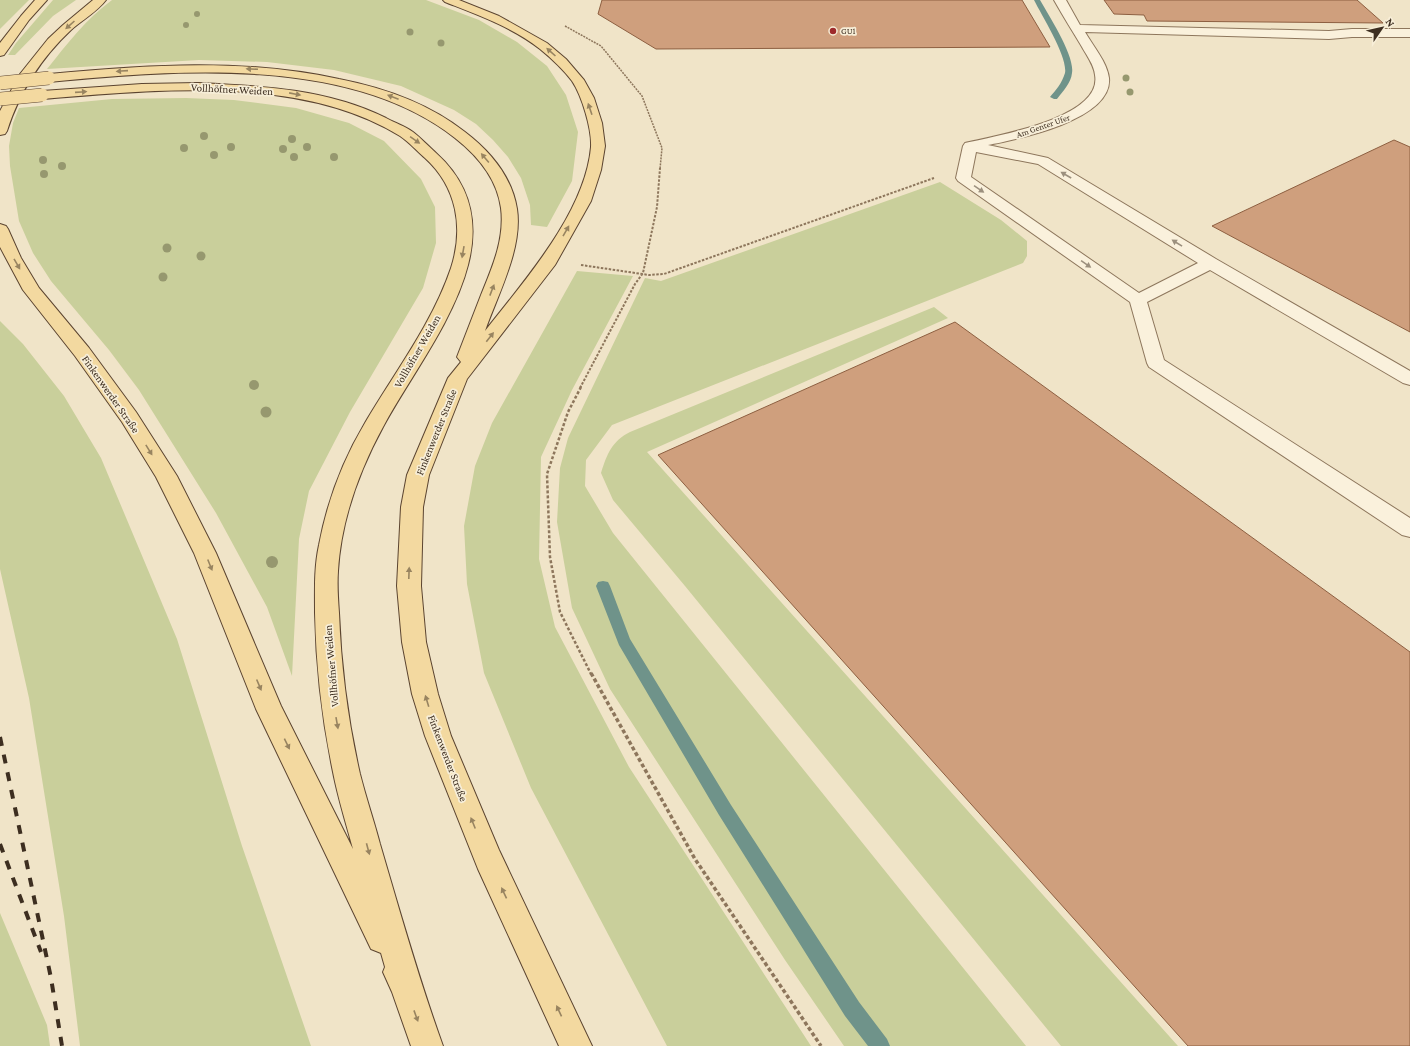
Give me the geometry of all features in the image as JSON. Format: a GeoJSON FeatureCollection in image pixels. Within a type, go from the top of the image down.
{"type":"FeatureCollection","features":[{"type":"Feature","properties":{"kind":"main road"},"geometry":{"type":"LineString","coordinates":[[0,52],[24,18],[41,0]]}},
{"type":"Feature","properties":{"kind":"main road"},"geometry":{"type":"LineString","coordinates":[[0,131],[14,94],[25,74],[50,43],[70,24],[100,0]]}},
{"type":"Feature","properties":{"kind":"main road","name":"Finkenwerder Straße"},"geometry":{"type":"LineString","coordinates":[[449,0],[495,18],[521,32],[543,46],[562,62],[578,80],[587,98],[595,123],[598,146],[594,170],[583,201],[549,261],[458,378],[418,475],[412,507],[409,586],[414,642],[425,694],[438,736],[488,859],[576,1046]]}},
{"type":"Feature","properties":{"kind":"main road","name":"Vollhöfner Weiden"},"geometry":{"type":"LineString","coordinates":[[0,83],[163,69],[222,68],[287,73],[335,81],[380,92],[428,112],[452,127],[473,144],[487,159],[497,174],[505,191],[509,209],[510,231],[505,256],[458,378]]}},
{"type":"Feature","properties":{"kind":"main road","name":"Vollhöfner Weiden"},"geometry":{"type":"LineString","coordinates":[[0,99],[146,88],[216,86],[287,93],[327,101],[382,120],[415,140],[433,154],[447,172],[458,191],[465,214],[465,238],[460,267],[422,347],[370,432],[349,478],[334,522],[326,566],[327,633],[331,685],[344,764],[406,986]]}},
{"type":"Feature","properties":{"kind":"main road","name":"Finkenwerder Straße"},"geometry":{"type":"LineString","coordinates":[[0,229],[13,258],[32,290],[86,358],[129,417],[166,476],[205,553],[269,709],[406,986],[427,1046]]}},
{"type":"Feature","properties":{"kind":"street","name":"Am Genter Ufer"},"geometry":{"type":"LineString","coordinates":[[970,146],[1019,135],[1058,122],[1075,114],[1096,98],[1102,88],[1100,68],[1060,0]]}},
{"type":"Feature","properties":{"kind":"street"},"geometry":{"type":"LineString","coordinates":[[1077,28],[1329,35],[1352,33],[1410,33]]}},
{"type":"Feature","properties":{"kind":"street"},"geometry":{"type":"LineString","coordinates":[[1410,379],[1210,263],[1092,190],[1043,162],[970,146],[963,178],[1138,300],[1156,363],[1410,529]]}},
{"type":"Feature","properties":{"kind":"street"},"geometry":{"type":"LineString","coordinates":[[1138,300],[1210,263]]}},
{"type":"Feature","properties":{"kind":"path"},"geometry":{"type":"LineString","coordinates":[[562,24],[601,46],[642,96],[662,148],[657,207],[643,273],[635,284],[568,412],[546,474],[550,557],[560,612],[584,661],[695,859],[821,1046]]}},
{"type":"Feature","properties":{"kind":"path"},"geometry":{"type":"LineString","coordinates":[[574,264],[649,275],[664,274],[933,180],[970,146]]}},
{"type":"Feature","properties":{"kind":"green space"},"geometry":{"type":"Polygon","coordinates":[[[0,0],[29,0],[0,29],[0,0]]]}},
{"type":"Feature","properties":{"kind":"green space"},"geometry":{"type":"Polygon","coordinates":[[[53,0],[76,0],[53,16],[15,55],[8,55],[16,43],[53,0]]]}},
{"type":"Feature","properties":{"kind":"green space"},"geometry":{"type":"Polygon","coordinates":[[[112,0],[426,0],[479,20],[517,42],[547,66],[566,95],[578,132],[572,181],[547,227],[531,225],[530,205],[521,178],[508,157],[476,124],[454,110],[401,86],[334,70],[267,62],[199,60],[47,69],[85,24],[112,0]]]}},
{"type":"Feature","properties":{"kind":"green space"},"geometry":{"type":"Polygon","coordinates":[[[186,98],[234,100],[296,108],[349,123],[384,141],[421,179],[435,207],[436,243],[423,288],[350,412],[309,491],[299,539],[292,676],[267,607],[216,513],[139,390],[109,350],[51,281],[33,253],[19,221],[10,166],[9,146],[13,123],[19,108],[112,99],[186,98]]]}},
{"type":"Feature","properties":{"kind":"green space"},"geometry":{"type":"Polygon","coordinates":[[[940,182],[1001,220],[1027,241],[1027,256],[1023,263],[612,425],[586,460],[585,486],[613,533],[1026,1046],[844,1046],[785,960],[610,689],[572,608],[557,522],[560,468],[568,438],[645,278],[661,281],[940,182]]]}},
{"type":"Feature","properties":{"kind":"green space"},"geometry":{"type":"Polygon","coordinates":[[[577,271],[633,276],[572,390],[541,457],[539,559],[555,627],[629,767],[811,1046],[667,1046],[531,788],[484,673],[467,584],[464,526],[475,466],[492,423],[577,271]]]}},
{"type":"Feature","properties":{"kind":"green space"},"geometry":{"type":"Polygon","coordinates":[[[934,307],[948,318],[647,452],[1178,1046],[1061,1046],[613,500],[601,473],[614,444],[630,432],[934,307]]]}},
{"type":"Feature","properties":{"kind":"green space"},"geometry":{"type":"Polygon","coordinates":[[[0,321],[23,344],[64,396],[101,458],[177,639],[242,846],[311,1046],[80,1046],[64,916],[29,698],[0,569],[0,321]]]}},
{"type":"Feature","properties":{"kind":"green space"},"geometry":{"type":"Polygon","coordinates":[[[0,913],[47,1025],[50,1046],[0,1046],[0,913]]]}},
{"type":"Feature","properties":{"kind":"building","name":"GU1"},"geometry":{"type":"Polygon","coordinates":[[[602,0],[1022,0],[1050,47],[656,49],[598,14],[602,0]]]}},
{"type":"Feature","properties":{"kind":"building"},"geometry":{"type":"Polygon","coordinates":[[[1104,0],[1357,0],[1383,23],[1147,21],[1144,15],[1114,14],[1104,0]]]}},
{"type":"Feature","properties":{"kind":"building"},"geometry":{"type":"Polygon","coordinates":[[[1394,140],[1410,147],[1410,332],[1212,226],[1394,140]]]}},
{"type":"Feature","properties":{"kind":"building"},"geometry":{"type":"Polygon","coordinates":[[[955,322],[1410,652],[1410,1046],[1188,1046],[658,455],[955,322]]]}},
{"type":"Feature","properties":{"kind":"waterway"},"geometry":{"type":"LineString","coordinates":[[1037,0],[1060,43],[1069,67],[1067,79],[1054,97]]}},
{"type":"Feature","properties":{"kind":"waterway"},"geometry":{"type":"LineString","coordinates":[[603,586],[624,641],[725,810],[852,1009],[880,1046]]}},
{"type":"Feature","properties":{"kind":"railway"},"geometry":{"type":"LineString","coordinates":[[0,737],[51,978],[62,1046]]}},
{"type":"Feature","properties":{"kind":"railway"},"geometry":{"type":"LineString","coordinates":[[0,844],[41,952]]}},
{"type":"Feature","properties":{"kind":"place","name":"GU1"},"geometry":{"type":"Point","coordinates":[833,31]}}]}
